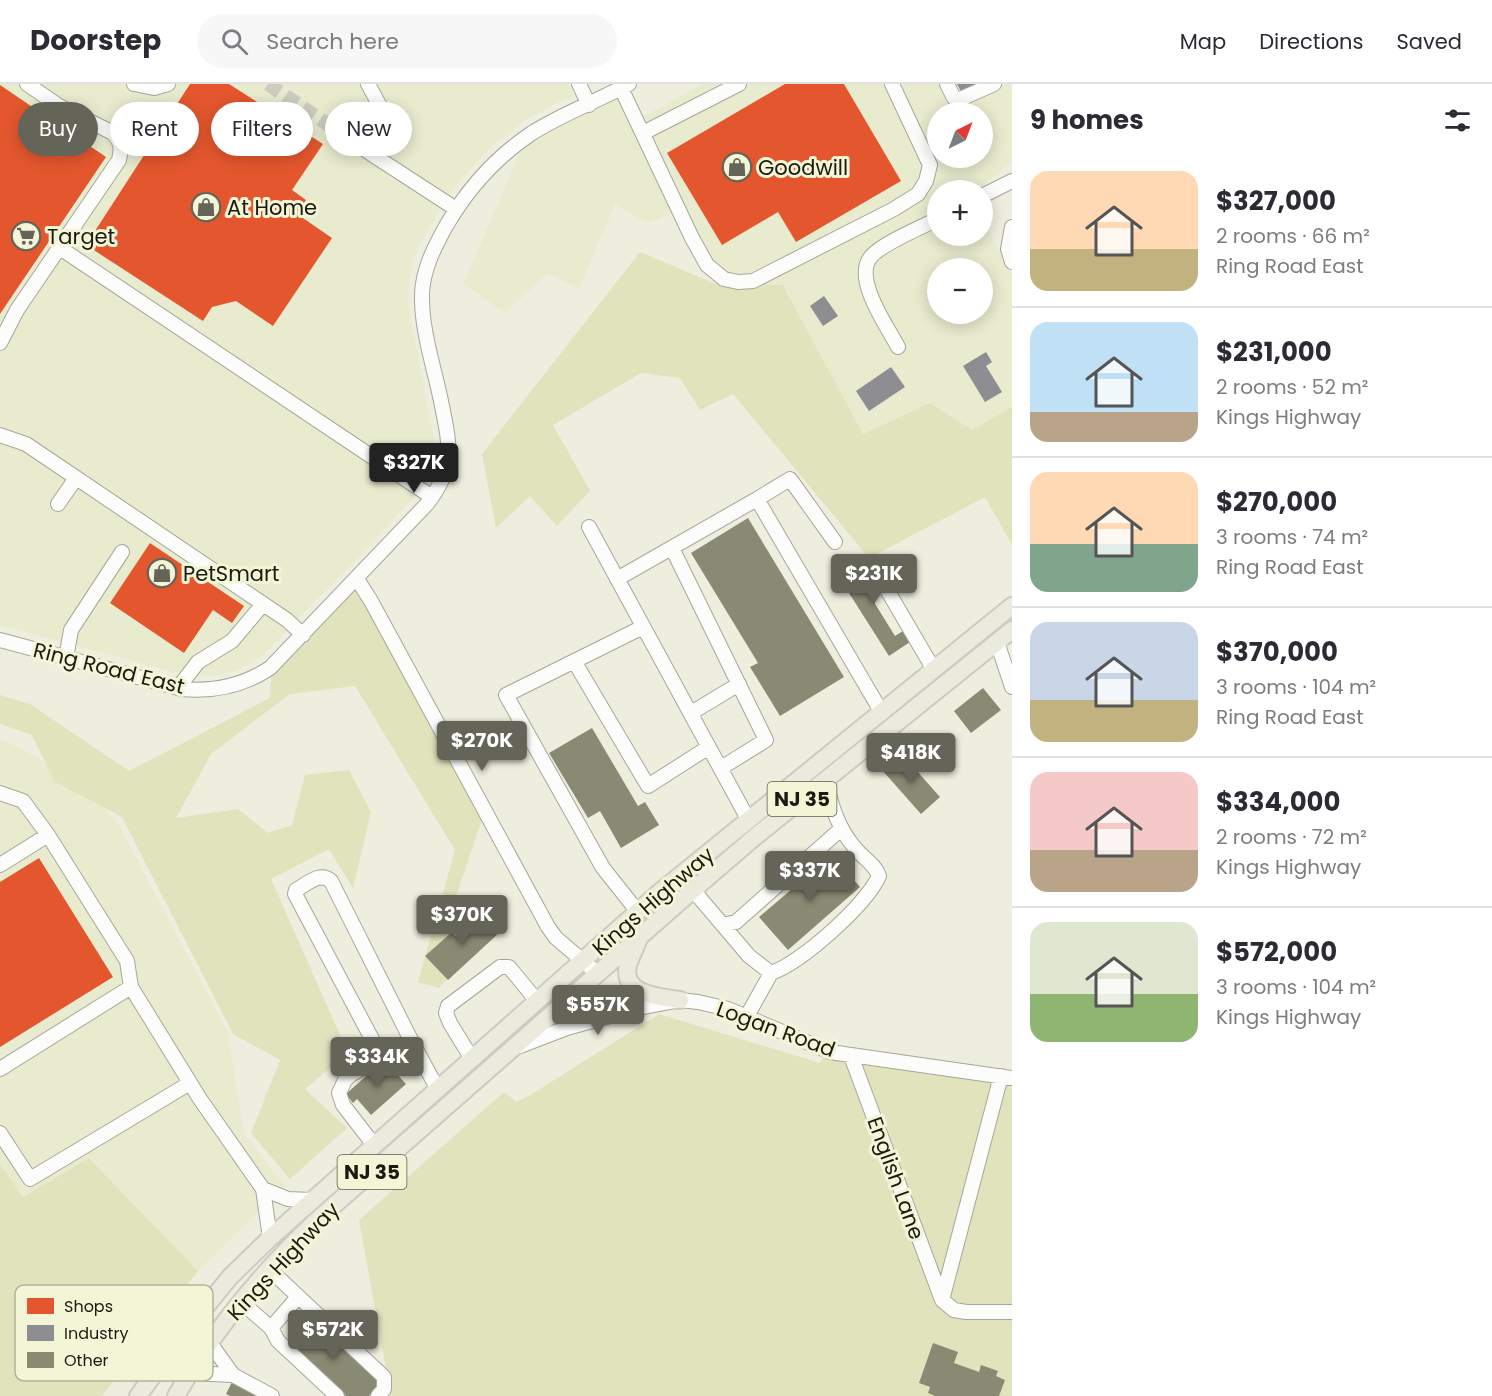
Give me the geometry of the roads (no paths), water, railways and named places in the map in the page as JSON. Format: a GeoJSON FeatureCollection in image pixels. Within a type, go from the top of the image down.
{"type":"FeatureCollection","features":[{"type":"Feature","properties":{"kind":"main road","name":"Kings Highway"},"geometry":{"type":"LineString","coordinates":[[213,1298],[230,1277],[270,1238],[638,912],[748,819],[1012,606]]}},
{"type":"Feature","properties":{"kind":"main road","name":"Kings Highway"},"geometry":{"type":"LineString","coordinates":[[213,1339],[269,1269],[316,1221],[641,934],[826,780],[1012,630]]}},
{"type":"Feature","properties":{"kind":"main road"},"geometry":{"type":"LineString","coordinates":[[641,934],[628,966],[630,982],[642,993],[680,1000]]}},
{"type":"Feature","properties":{"kind":"main road","name":"Kings Highway"},"geometry":{"type":"LineString","coordinates":[[138,1396],[149,1381]]}},
{"type":"Feature","properties":{"kind":"main road","name":"Kings Highway"},"geometry":{"type":"LineString","coordinates":[[176,1396],[185,1381]]}},
{"type":"Feature","properties":{"kind":"street"},"geometry":{"type":"LineString","coordinates":[[0,343],[17,310],[120,160],[122,150],[120,140],[113,133],[59,105],[27,84]]}},
{"type":"Feature","properties":{"kind":"street"},"geometry":{"type":"LineString","coordinates":[[134,84],[154,88],[168,84]]}},
{"type":"Feature","properties":{"kind":"street"},"geometry":{"type":"LineString","coordinates":[[368,84],[382,110],[397,124],[376,157],[456,210]]}},
{"type":"Feature","properties":{"kind":"street"},"geometry":{"type":"LineString","coordinates":[[579,84],[589,105]]}},
{"type":"Feature","properties":{"kind":"street"},"geometry":{"type":"LineString","coordinates":[[643,133],[739,84]]}},
{"type":"Feature","properties":{"kind":"street"},"geometry":{"type":"LineString","coordinates":[[625,86],[643,133],[707,265],[724,279],[738,282],[753,281],[894,209],[918,194],[926,181],[930,165],[892,84]]}},
{"type":"Feature","properties":{"kind":"street"},"geometry":{"type":"LineString","coordinates":[[947,84],[954,98],[958,100],[994,84]]}},
{"type":"Feature","properties":{"kind":"street","name":"Ring Road East"},"geometry":{"type":"LineString","coordinates":[[0,640],[178,688],[208,691],[228,688],[270,668],[357,579],[432,496],[444,476],[448,462],[448,446],[424,321],[422,292],[424,276],[433,250],[456,210],[483,176],[514,146],[563,116],[625,86]]}},
{"type":"Feature","properties":{"kind":"street"},"geometry":{"type":"LineString","coordinates":[[993,190],[1012,181]]}},
{"type":"Feature","properties":{"kind":"street"},"geometry":{"type":"LineString","coordinates":[[898,347],[869,293],[864,272],[870,258],[889,244],[927,225]]}},
{"type":"Feature","properties":{"kind":"street"},"geometry":{"type":"LineString","coordinates":[[1012,227],[1008,249],[1012,262]]}},
{"type":"Feature","properties":{"kind":"street"},"geometry":{"type":"LineString","coordinates":[[60,248],[432,496]]}},
{"type":"Feature","properties":{"kind":"street"},"geometry":{"type":"LineString","coordinates":[[0,435],[26,444],[287,620],[303,635]]}},
{"type":"Feature","properties":{"kind":"street"},"geometry":{"type":"LineString","coordinates":[[58,504],[76,478]]}},
{"type":"Feature","properties":{"kind":"street"},"geometry":{"type":"LineString","coordinates":[[617,579],[790,479],[835,542]]}},
{"type":"Feature","properties":{"kind":"street"},"geometry":{"type":"LineString","coordinates":[[757,499],[882,713]]}},
{"type":"Feature","properties":{"kind":"street"},"geometry":{"type":"LineString","coordinates":[[589,527],[748,819]]}},
{"type":"Feature","properties":{"kind":"street"},"geometry":{"type":"LineString","coordinates":[[672,548],[766,740],[721,768]]}},
{"type":"Feature","properties":{"kind":"street"},"geometry":{"type":"LineString","coordinates":[[66,658],[71,630],[122,552]]}},
{"type":"Feature","properties":{"kind":"street"},"geometry":{"type":"LineString","coordinates":[[357,579],[372,601],[548,927],[556,938],[597,973]]}},
{"type":"Feature","properties":{"kind":"street"},"geometry":{"type":"LineString","coordinates":[[886,588],[934,670]]}},
{"type":"Feature","properties":{"kind":"street"},"geometry":{"type":"LineString","coordinates":[[178,688],[198,662],[232,641],[263,604]]}},
{"type":"Feature","properties":{"kind":"street"},"geometry":{"type":"LineString","coordinates":[[638,912],[603,868],[506,695],[644,627]]}},
{"type":"Feature","properties":{"kind":"street"},"geometry":{"type":"LineString","coordinates":[[997,642],[1012,687]]}},
{"type":"Feature","properties":{"kind":"street"},"geometry":{"type":"LineString","coordinates":[[574,661],[648,786],[709,747]]}},
{"type":"Feature","properties":{"kind":"street"},"geometry":{"type":"LineString","coordinates":[[691,713],[739,684]]}},
{"type":"Feature","properties":{"kind":"street"},"geometry":{"type":"LineString","coordinates":[[747,1016],[771,973],[781,969],[815,945],[844,919],[875,886],[879,876],[877,870],[856,850],[841,829],[830,805],[826,780]]}},
{"type":"Feature","properties":{"kind":"street"},"geometry":{"type":"LineString","coordinates":[[0,793],[23,801],[48,835],[127,961],[131,987],[190,1083],[263,1189],[270,1238]]}},
{"type":"Feature","properties":{"kind":"street"},"geometry":{"type":"LineString","coordinates":[[723,925],[736,922],[841,829]]}},
{"type":"Feature","properties":{"kind":"street"},"geometry":{"type":"LineString","coordinates":[[0,865],[48,835]]}},
{"type":"Feature","properties":{"kind":"street"},"geometry":{"type":"LineString","coordinates":[[381,1056],[295,894],[296,890],[321,876],[332,881],[437,1088]]}},
{"type":"Feature","properties":{"kind":"street"},"geometry":{"type":"LineString","coordinates":[[693,890],[749,956],[771,973]]}},
{"type":"Feature","properties":{"kind":"street"},"geometry":{"type":"LineString","coordinates":[[472,1059],[450,1023],[446,1013],[448,1006],[500,967],[509,968],[537,1002]]}},
{"type":"Feature","properties":{"kind":"street"},"geometry":{"type":"LineString","coordinates":[[0,1069],[131,987]]}},
{"type":"Feature","properties":{"kind":"street","name":"Logan Road"},"geometry":{"type":"LineString","coordinates":[[510,1050],[567,1028],[639,1008],[680,1000],[698,1002],[747,1016],[831,1052],[1006,1077]]}},
{"type":"Feature","properties":{"kind":"street"},"geometry":{"type":"LineString","coordinates":[[374,1145],[343,1105],[339,1093],[345,1080],[352,1074],[411,1040]]}},
{"type":"Feature","properties":{"kind":"street","name":"English Lane"},"geometry":{"type":"LineString","coordinates":[[851,1056],[942,1300]]}},
{"type":"Feature","properties":{"kind":"street","name":"English Lane"},"geometry":{"type":"LineString","coordinates":[[942,1300],[1006,1077]]}},
{"type":"Feature","properties":{"kind":"street"},"geometry":{"type":"LineString","coordinates":[[0,1133],[30,1179],[190,1083]]}},
{"type":"Feature","properties":{"kind":"street"},"geometry":{"type":"LineString","coordinates":[[263,1189],[288,1199],[312,1200]]}},
{"type":"Feature","properties":{"kind":"street"},"geometry":{"type":"LineString","coordinates":[[269,1269],[297,1298],[384,1377],[384,1389],[378,1396]]}},
{"type":"Feature","properties":{"kind":"street"},"geometry":{"type":"LineString","coordinates":[[271,1328],[297,1298]]}},
{"type":"Feature","properties":{"kind":"street"},"geometry":{"type":"LineString","coordinates":[[942,1300],[954,1310],[1012,1312]]}},
{"type":"Feature","properties":{"kind":"street"},"geometry":{"type":"LineString","coordinates":[[241,1302],[271,1328],[278,1341],[337,1396]]}},
{"type":"Feature","properties":{"kind":"street"},"geometry":{"type":"LineString","coordinates":[[213,1347],[233,1375]]}},
{"type":"Feature","properties":{"kind":"street"},"geometry":{"type":"LineString","coordinates":[[213,1374],[233,1375],[272,1396]]}},
{"type":"Feature","properties":{"kind":"tunnel"},"geometry":{"type":"LineString","coordinates":[[268,84],[325,123]]}},
{"type":"Feature","properties":{"kind":"place","name":"Goodwill"},"geometry":{"type":"Point","coordinates":[737,167]}},
{"type":"Feature","properties":{"kind":"place","name":"At Home"},"geometry":{"type":"Point","coordinates":[206,207]}},
{"type":"Feature","properties":{"kind":"place","name":"Target"},"geometry":{"type":"Point","coordinates":[26,236]}},
{"type":"Feature","properties":{"kind":"place","name":"PetSmart"},"geometry":{"type":"Point","coordinates":[162,573]}}]}
